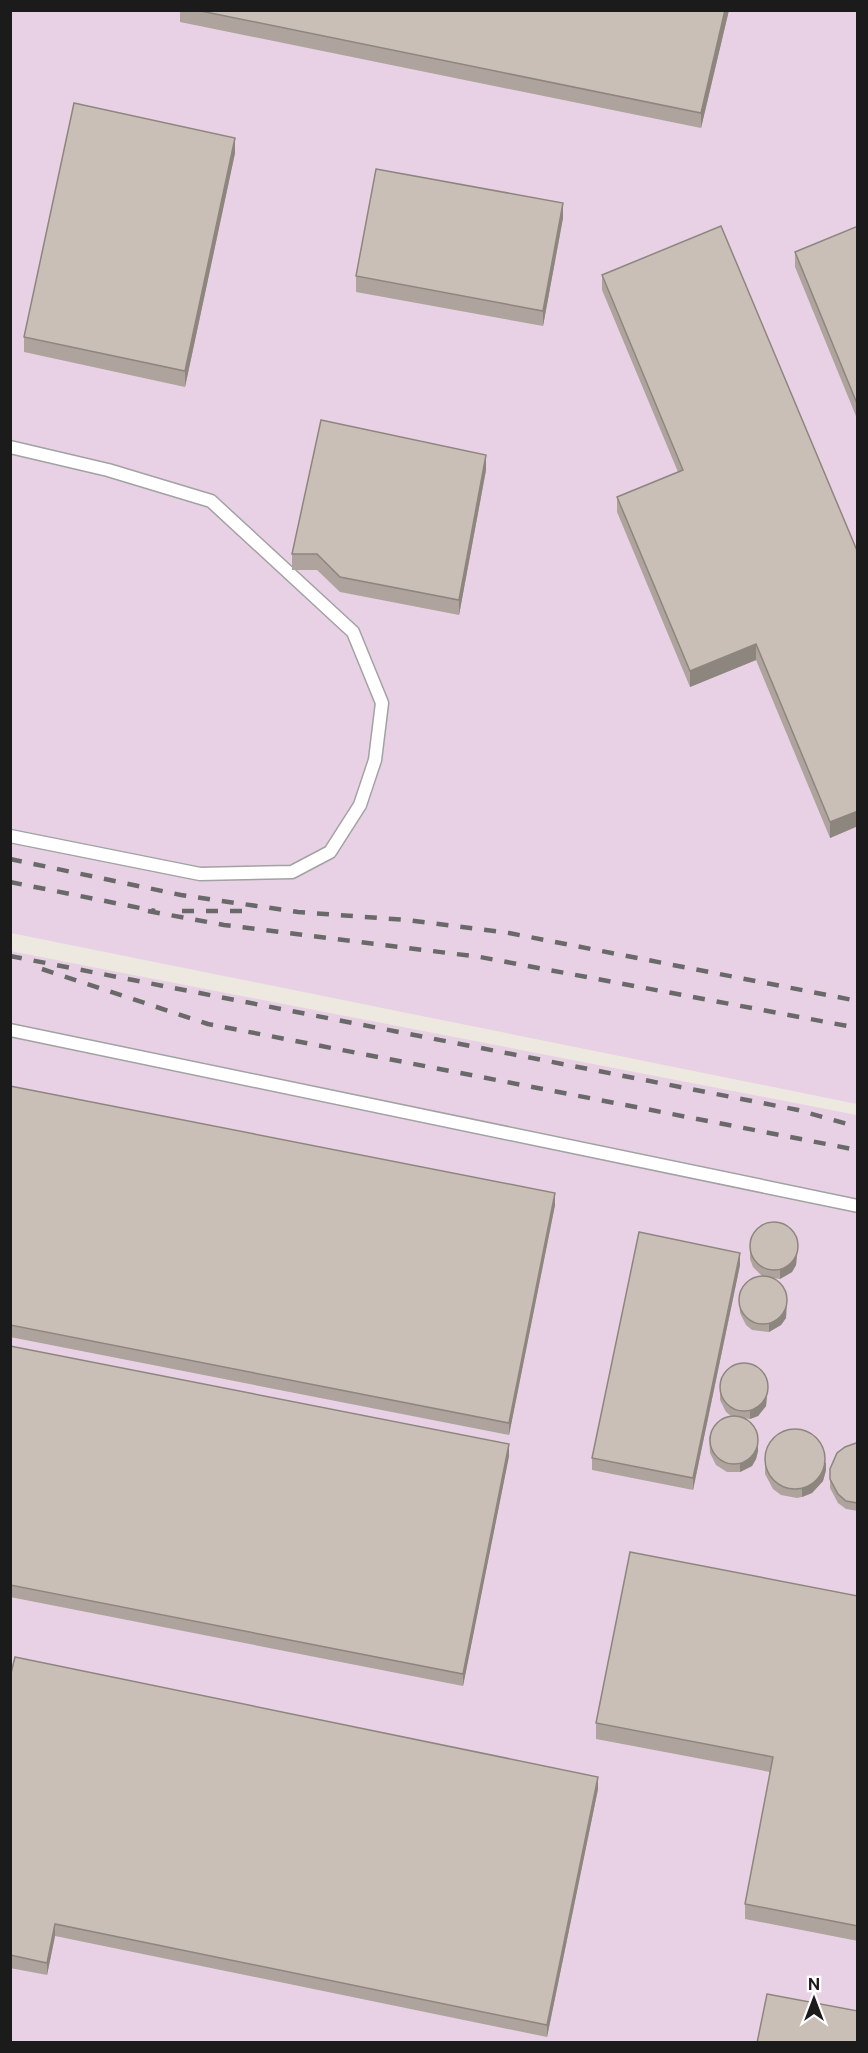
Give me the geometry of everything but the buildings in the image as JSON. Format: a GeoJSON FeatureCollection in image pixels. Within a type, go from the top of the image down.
{"type":"FeatureCollection","features":[{"type":"Feature","properties":{"kind":"lane"},"geometry":{"type":"LineString","coordinates":[[10,447],[108,470],[211,501],[353,632],[382,703],[375,760],[360,805],[330,852],[292,872],[200,874],[10,836]]}},
{"type":"Feature","properties":{"kind":"lane"},"geometry":{"type":"LineString","coordinates":[[10,1030],[858,1206]]}},
{"type":"Feature","properties":{"kind":"shaded area"},"geometry":{"type":"Polygon","coordinates":[[[10,11],[857,11],[857,1104],[11,933],[10,11]]]}},
{"type":"Feature","properties":{"kind":"shaded area"},"geometry":{"type":"Polygon","coordinates":[[[10,951],[857,1115],[857,2042],[11,2042],[10,951]]]}},
{"type":"Feature","properties":{"kind":"railway"},"geometry":{"type":"LineString","coordinates":[[10,859],[181,895],[298,912],[407,920],[509,933],[858,1001]]}},
{"type":"Feature","properties":{"kind":"railway"},"geometry":{"type":"LineString","coordinates":[[10,882],[155,911]]}},
{"type":"Feature","properties":{"kind":"railway"},"geometry":{"type":"LineString","coordinates":[[148,911],[224,925],[480,957],[858,1028]]}},
{"type":"Feature","properties":{"kind":"railway"},"geometry":{"type":"LineString","coordinates":[[182,911],[251,911]]}},
{"type":"Feature","properties":{"kind":"railway"},"geometry":{"type":"LineString","coordinates":[[10,956],[798,1110],[858,1127]]}},
{"type":"Feature","properties":{"kind":"railway"},"geometry":{"type":"LineString","coordinates":[[42,969],[208,1024],[852,1149]]}}]}
